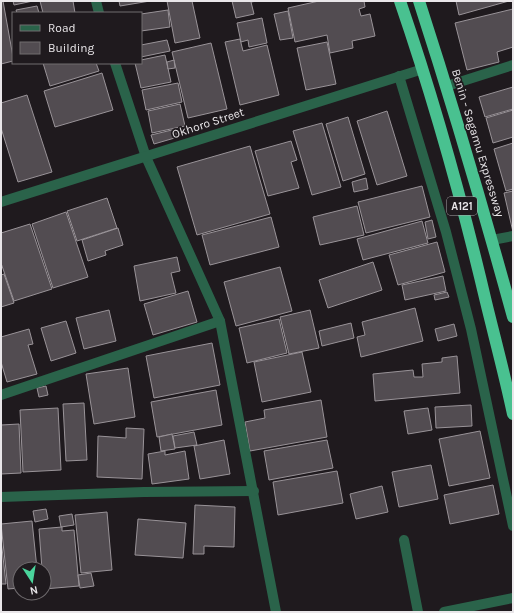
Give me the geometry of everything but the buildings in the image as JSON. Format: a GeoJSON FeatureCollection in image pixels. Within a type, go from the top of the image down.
{"type":"FeatureCollection","features":[{"type":"Feature","properties":{"kind":"highway","name":"A121"},"geometry":{"type":"LineString","coordinates":[[400,1],[423,68],[451,164],[513,414]]}},
{"type":"Feature","properties":{"kind":"highway","name":"Benin - Sagamu Expressway"},"geometry":{"type":"LineString","coordinates":[[419,1],[447,86],[513,317]]}},
{"type":"Feature","properties":{"kind":"street"},"geometry":{"type":"LineString","coordinates":[[96,1],[99,12]]}},
{"type":"Feature","properties":{"kind":"street"},"geometry":{"type":"LineString","coordinates":[[115,64],[146,157],[220,321],[254,491],[276,612]]}},
{"type":"Feature","properties":{"kind":"street"},"geometry":{"type":"LineString","coordinates":[[447,86],[513,65]]}},
{"type":"Feature","properties":{"kind":"street","name":"Okhoro Street"},"geometry":{"type":"LineString","coordinates":[[1,202],[423,68]]}},
{"type":"Feature","properties":{"kind":"street"},"geometry":{"type":"LineString","coordinates":[[399,76],[446,232],[472,329],[513,526]]}},
{"type":"Feature","properties":{"kind":"street"},"geometry":{"type":"LineString","coordinates":[[492,240],[513,236]]}},
{"type":"Feature","properties":{"kind":"street"},"geometry":{"type":"LineString","coordinates":[[1,395],[220,321]]}},
{"type":"Feature","properties":{"kind":"street"},"geometry":{"type":"LineString","coordinates":[[1,497],[254,491]]}},
{"type":"Feature","properties":{"kind":"street"},"geometry":{"type":"LineString","coordinates":[[404,540],[418,612]]}},
{"type":"Feature","properties":{"kind":"street"},"geometry":{"type":"LineString","coordinates":[[444,612],[513,598]]}}]}
